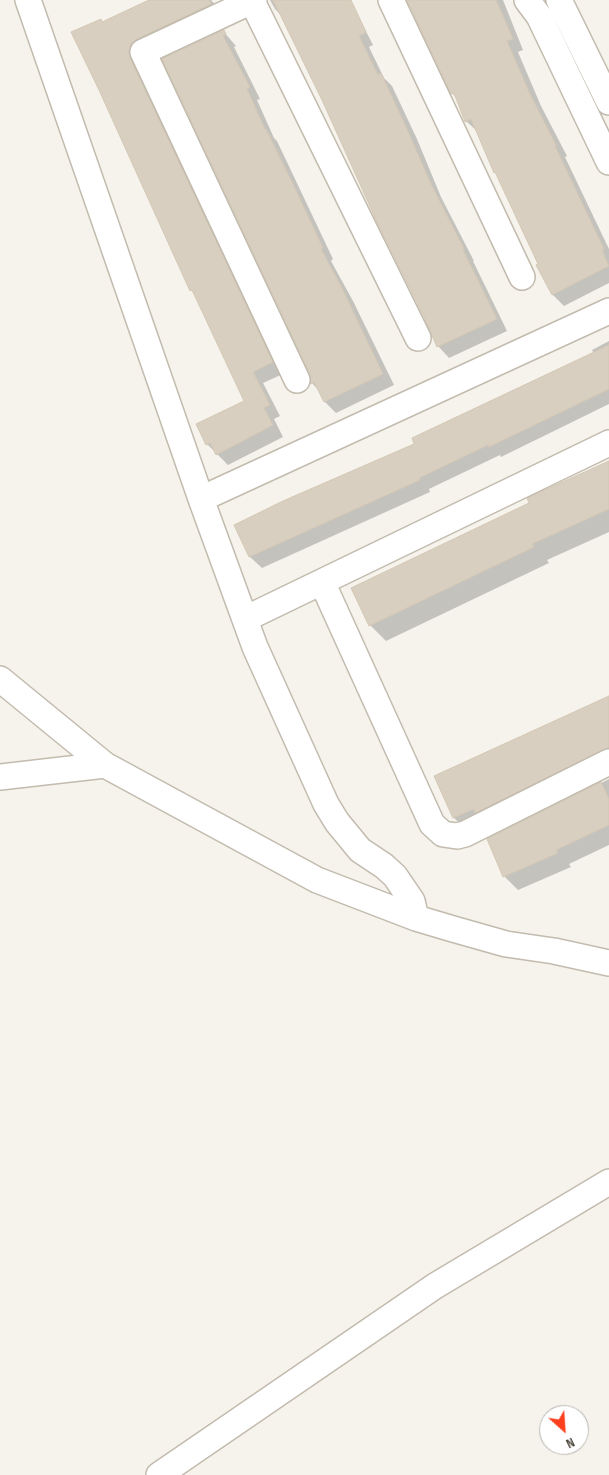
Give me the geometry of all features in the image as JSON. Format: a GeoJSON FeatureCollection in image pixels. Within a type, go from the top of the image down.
{"type":"FeatureCollection","features":[{"type":"Feature","properties":{"kind":"street"},"geometry":{"type":"LineString","coordinates":[[297,380],[143,52],[253,0],[418,338]]}},
{"type":"Feature","properties":{"kind":"street"},"geometry":{"type":"LineString","coordinates":[[391,0],[522,277]]}},
{"type":"Feature","properties":{"kind":"street"},"geometry":{"type":"LineString","coordinates":[[527,0],[539,16],[609,162]]}},
{"type":"Feature","properties":{"kind":"street"},"geometry":{"type":"LineString","coordinates":[[559,0],[609,102]]}},
{"type":"Feature","properties":{"kind":"street"},"geometry":{"type":"LineString","coordinates":[[31,1],[201,499],[255,647],[326,804],[342,829],[360,850],[395,876],[412,902],[416,918]]}},
{"type":"Feature","properties":{"kind":"street"},"geometry":{"type":"LineString","coordinates":[[201,499],[609,311]]}},
{"type":"Feature","properties":{"kind":"street"},"geometry":{"type":"LineString","coordinates":[[245,619],[609,443]]}},
{"type":"Feature","properties":{"kind":"street"},"geometry":{"type":"LineString","coordinates":[[322,582],[432,824],[442,834],[450,836],[465,834],[609,762]]}},
{"type":"Feature","properties":{"kind":"street"},"geometry":{"type":"LineString","coordinates":[[0,679],[105,765],[317,880],[416,918],[506,944],[554,951],[609,963]]}},
{"type":"Feature","properties":{"kind":"street"},"geometry":{"type":"LineString","coordinates":[[0,777],[105,765]]}},
{"type":"Feature","properties":{"kind":"street"},"geometry":{"type":"LineString","coordinates":[[159,1475],[435,1286],[609,1182]]}},
{"type":"Feature","properties":{"kind":"building"},"geometry":{"type":"Polygon","coordinates":[[[149,0],[209,0],[211,4],[137,39],[131,44],[130,58],[273,362],[253,372],[270,405],[264,408],[273,425],[216,455],[210,443],[206,445],[196,424],[244,401],[192,290],[190,291],[71,32],[101,19],[102,22],[149,0]]]}},
{"type":"Feature","properties":{"kind":"building"},"geometry":{"type":"Polygon","coordinates":[[[273,0],[351,0],[366,32],[359,36],[378,75],[381,73],[431,184],[497,319],[437,347],[377,222],[322,100],[273,0]]]}},
{"type":"Feature","properties":{"kind":"building"},"geometry":{"type":"Polygon","coordinates":[[[407,0],[496,0],[513,39],[507,41],[530,94],[604,249],[602,250],[609,266],[552,295],[536,265],[538,264],[494,173],[471,119],[465,122],[454,93],[451,94],[407,0]]]}},
{"type":"Feature","properties":{"kind":"building"},"geometry":{"type":"Polygon","coordinates":[[[224,30],[226,34],[223,36],[250,87],[247,89],[265,129],[323,248],[321,249],[383,374],[324,402],[314,382],[310,384],[310,374],[162,59],[224,30]]]}},
{"type":"Feature","properties":{"kind":"building"},"geometry":{"type":"Polygon","coordinates":[[[609,345],[609,389],[489,447],[488,445],[419,478],[420,480],[249,557],[234,525],[283,501],[414,444],[412,438],[609,345]]]}},
{"type":"Feature","properties":{"kind":"building"},"geometry":{"type":"Polygon","coordinates":[[[609,461],[609,509],[532,544],[534,547],[369,626],[351,588],[529,503],[527,498],[609,461]]]}},
{"type":"Feature","properties":{"kind":"building"},"geometry":{"type":"Polygon","coordinates":[[[609,696],[609,747],[475,813],[474,809],[453,818],[434,776],[609,696]]]}},
{"type":"Feature","properties":{"kind":"building"},"geometry":{"type":"Polygon","coordinates":[[[601,782],[609,799],[609,825],[556,850],[558,853],[503,877],[487,839],[601,782]]]}}]}
